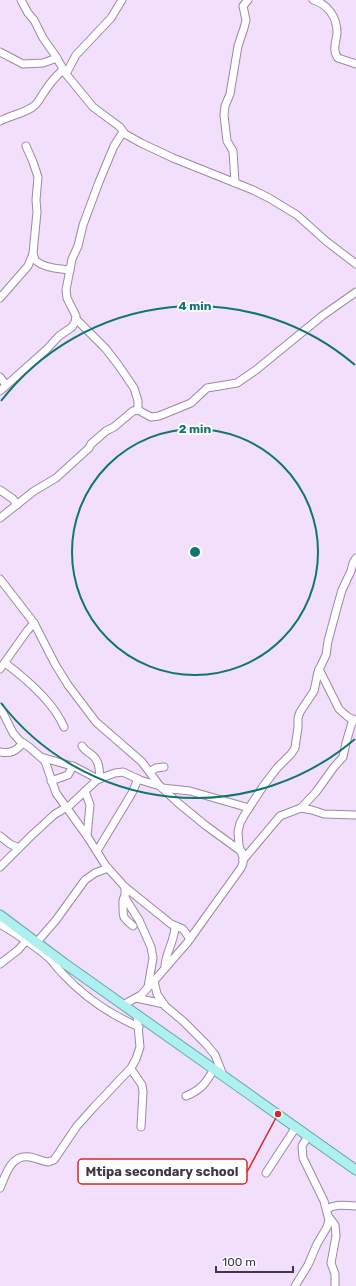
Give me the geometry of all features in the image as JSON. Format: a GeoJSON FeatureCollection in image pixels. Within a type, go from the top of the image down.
{"type":"FeatureCollection","features":[{"type":"Feature","properties":{"kind":"main road"},"geometry":{"type":"LineString","coordinates":[[0,915],[123,1005],[356,1170]]}},
{"type":"Feature","properties":{"kind":"street"},"geometry":{"type":"LineString","coordinates":[[21,0],[65,72],[92,107],[116,125],[125,134],[141,143],[269,198],[297,215],[326,241],[356,264]]}},
{"type":"Feature","properties":{"kind":"street"},"geometry":{"type":"LineString","coordinates":[[0,122],[10,116],[26,111],[38,103],[52,81],[65,72],[76,55],[111,18],[122,0]]}},
{"type":"Feature","properties":{"kind":"street"},"geometry":{"type":"LineString","coordinates":[[313,0],[324,4],[332,14],[337,34],[334,49],[336,56],[340,60],[356,64]]}},
{"type":"Feature","properties":{"kind":"street"},"geometry":{"type":"LineString","coordinates":[[235,183],[233,151],[227,139],[224,115],[225,106],[230,94],[238,46],[246,20],[243,8],[246,1]]}},
{"type":"Feature","properties":{"kind":"street"},"geometry":{"type":"LineString","coordinates":[[0,52],[23,64],[43,63],[56,58]]}},
{"type":"Feature","properties":{"kind":"street"},"geometry":{"type":"LineString","coordinates":[[123,132],[113,149],[86,217],[78,246],[72,260],[67,280],[66,294],[76,319],[106,349],[134,388],[138,402],[138,410]]}},
{"type":"Feature","properties":{"kind":"street"},"geometry":{"type":"LineString","coordinates":[[0,298],[28,266],[33,253],[37,212],[36,200],[38,177],[26,146]]}},
{"type":"Feature","properties":{"kind":"street"},"geometry":{"type":"LineString","coordinates":[[33,253],[35,260],[41,264],[53,268],[70,270]]}},
{"type":"Feature","properties":{"kind":"street"},"geometry":{"type":"LineString","coordinates":[[138,410],[151,417],[159,416],[191,403],[207,388],[236,383],[280,351],[322,316],[356,292]]}},
{"type":"Feature","properties":{"kind":"street"},"geometry":{"type":"LineString","coordinates":[[0,391],[60,336],[72,327],[76,319]]}},
{"type":"Feature","properties":{"kind":"street"},"geometry":{"type":"LineString","coordinates":[[0,377],[6,385]]}},
{"type":"Feature","properties":{"kind":"street"},"geometry":{"type":"LineString","coordinates":[[0,518],[34,491],[56,478],[106,431],[121,422],[129,414],[138,410]]}},
{"type":"Feature","properties":{"kind":"street"},"geometry":{"type":"LineString","coordinates":[[0,490],[13,499],[17,505]]}},
{"type":"Feature","properties":{"kind":"street"},"geometry":{"type":"LineString","coordinates":[[123,1005],[142,995],[190,939],[241,868],[243,860],[242,852],[239,846],[238,832],[240,823],[277,768],[295,748],[298,718],[300,712],[314,692],[319,669],[326,655],[328,641],[342,590],[356,558]]}},
{"type":"Feature","properties":{"kind":"street"},"geometry":{"type":"LineString","coordinates":[[0,579],[34,623],[55,664],[87,711],[142,762],[161,787],[191,814],[242,852]]}},
{"type":"Feature","properties":{"kind":"street"},"geometry":{"type":"LineString","coordinates":[[34,623],[2,665],[24,677],[39,692],[57,715],[64,727]]}},
{"type":"Feature","properties":{"kind":"street"},"geometry":{"type":"LineString","coordinates":[[243,860],[280,816],[301,808],[316,792],[343,757],[354,720],[339,709],[319,669]]}},
{"type":"Feature","properties":{"kind":"street"},"geometry":{"type":"LineString","coordinates":[[0,707],[13,733],[20,741],[45,761],[56,793],[108,868],[125,887],[171,924],[183,929],[190,939]]}},
{"type":"Feature","properties":{"kind":"street"},"geometry":{"type":"LineString","coordinates":[[0,752],[12,753],[24,743]]}},
{"type":"Feature","properties":{"kind":"street"},"geometry":{"type":"LineString","coordinates":[[82,746],[86,752],[96,759],[99,767],[99,779]]}},
{"type":"Feature","properties":{"kind":"street"},"geometry":{"type":"LineString","coordinates":[[41,757],[73,766],[99,779]]}},
{"type":"Feature","properties":{"kind":"street"},"geometry":{"type":"LineString","coordinates":[[51,780],[70,773],[73,766]]}},
{"type":"Feature","properties":{"kind":"street"},"geometry":{"type":"LineString","coordinates":[[150,772],[156,768],[164,767]]}},
{"type":"Feature","properties":{"kind":"street"},"geometry":{"type":"LineString","coordinates":[[0,867],[55,814],[67,807],[99,779],[120,772],[161,787],[190,791],[249,808]]}},
{"type":"Feature","properties":{"kind":"street"},"geometry":{"type":"LineString","coordinates":[[97,851],[132,793],[138,779]]}},
{"type":"Feature","properties":{"kind":"street"},"geometry":{"type":"LineString","coordinates":[[85,791],[90,805],[87,836]]}},
{"type":"Feature","properties":{"kind":"street"},"geometry":{"type":"LineString","coordinates":[[301,808],[324,814],[356,815]]}},
{"type":"Feature","properties":{"kind":"street"},"geometry":{"type":"LineString","coordinates":[[0,836],[10,844],[19,848]]}},
{"type":"Feature","properties":{"kind":"street"},"geometry":{"type":"LineString","coordinates":[[37,942],[60,916],[85,880],[90,876],[108,868]]}},
{"type":"Feature","properties":{"kind":"street"},"geometry":{"type":"LineString","coordinates":[[125,887],[125,896],[139,920],[151,947],[153,958],[148,988]]}},
{"type":"Feature","properties":{"kind":"street"},"geometry":{"type":"LineString","coordinates":[[125,896],[122,899],[122,915],[133,926]]}},
{"type":"Feature","properties":{"kind":"street"},"geometry":{"type":"LineString","coordinates":[[0,924],[26,941],[50,960],[62,974],[96,1004],[117,1017],[139,1027]]}},
{"type":"Feature","properties":{"kind":"street"},"geometry":{"type":"LineString","coordinates":[[165,968],[167,956],[174,936],[175,926]]}},
{"type":"Feature","properties":{"kind":"street"},"geometry":{"type":"LineString","coordinates":[[0,964],[18,950],[26,941]]}},
{"type":"Feature","properties":{"kind":"street"},"geometry":{"type":"LineString","coordinates":[[154,981],[157,994],[164,1004],[206,1044],[215,1055],[223,1075]]}},
{"type":"Feature","properties":{"kind":"street"},"geometry":{"type":"LineString","coordinates":[[136,998],[164,1004]]}},
{"type":"Feature","properties":{"kind":"street"},"geometry":{"type":"LineString","coordinates":[[0,1188],[13,1161],[17,1158],[23,1156],[31,1157],[48,1162],[54,1160],[77,1126],[131,1069],[140,1047],[137,1014]]}},
{"type":"Feature","properties":{"kind":"street"},"geometry":{"type":"LineString","coordinates":[[131,1069],[142,1085],[141,1127]]}},
{"type":"Feature","properties":{"kind":"street"},"geometry":{"type":"LineString","coordinates":[[186,1096],[203,1086],[214,1069]]}},
{"type":"Feature","properties":{"kind":"street"},"geometry":{"type":"LineString","coordinates":[[266,1173],[296,1127]]}},
{"type":"Feature","properties":{"kind":"street"},"geometry":{"type":"LineString","coordinates":[[311,1138],[307,1138],[302,1146],[303,1158],[329,1217],[335,1225],[336,1236],[331,1262],[334,1271],[335,1285]]}},
{"type":"Feature","properties":{"kind":"street"},"geometry":{"type":"LineString","coordinates":[[326,1209],[337,1205],[356,1206]]}},
{"type":"Feature","properties":{"kind":"street"},"geometry":{"type":"LineString","coordinates":[[295,1286],[308,1265],[317,1244],[327,1227],[329,1217]]}},
{"type":"Feature","properties":{"kind":"place","name":"Mtipa secondary school"},"geometry":{"type":"Point","coordinates":[278,1114]}}]}
